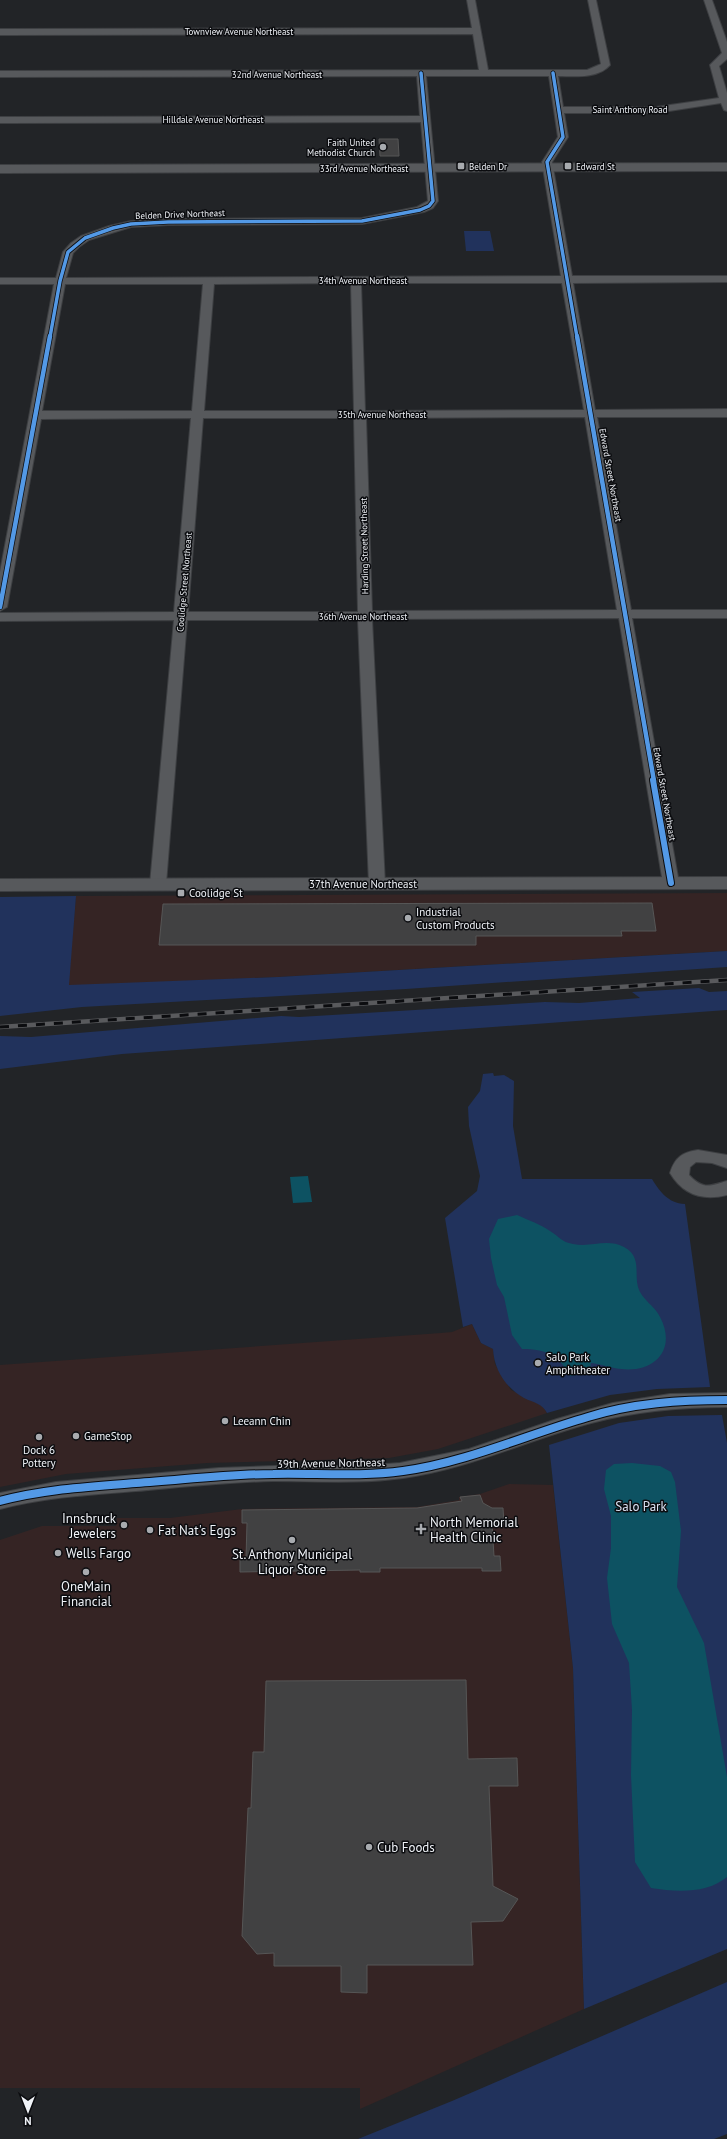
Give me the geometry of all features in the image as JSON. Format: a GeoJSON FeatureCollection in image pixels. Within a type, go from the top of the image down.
{"type":"FeatureCollection","features":[{"type":"Feature","properties":{"kind":"street"},"geometry":{"type":"LineString","coordinates":[[472,0],[484,73]]}},
{"type":"Feature","properties":{"kind":"street"},"geometry":{"type":"LineString","coordinates":[[548,167],[548,162],[563,137],[553,73],[587,73],[596,71],[606,65],[592,0]]}},
{"type":"Feature","properties":{"kind":"street"},"geometry":{"type":"LineString","coordinates":[[708,0],[727,54],[714,65],[726,104]]}},
{"type":"Feature","properties":{"kind":"street","name":"Townview Avenue Northeast"},"geometry":{"type":"LineString","coordinates":[[0,32],[477,31]]}},
{"type":"Feature","properties":{"kind":"street","name":"Belden Drive Northeast"},"geometry":{"type":"LineString","coordinates":[[0,607],[37,415],[60,281],[68,252],[85,238],[113,228],[168,222],[362,221],[420,210],[429,206],[433,201],[421,73]]}},
{"type":"Feature","properties":{"kind":"street","name":"32nd Avenue Northeast"},"geometry":{"type":"LineString","coordinates":[[0,74],[553,73]]}},
{"type":"Feature","properties":{"kind":"street","name":"Saint Anthony Road"},"geometry":{"type":"LineString","coordinates":[[559,110],[656,110],[726,104]]}},
{"type":"Feature","properties":{"kind":"street","name":"Hilldale Avenue Northeast"},"geometry":{"type":"LineString","coordinates":[[0,120],[425,119]]}},
{"type":"Feature","properties":{"kind":"street","name":"Edward Street Northeast"},"geometry":{"type":"LineString","coordinates":[[548,167],[672,883]]}},
{"type":"Feature","properties":{"kind":"street","name":"33rd Avenue Northeast"},"geometry":{"type":"LineString","coordinates":[[0,169],[727,167]]}},
{"type":"Feature","properties":{"kind":"street","name":"34th Avenue Northeast"},"geometry":{"type":"LineString","coordinates":[[0,281],[727,279]]}},
{"type":"Feature","properties":{"kind":"street","name":"Coolidge Street Northeast"},"geometry":{"type":"LineString","coordinates":[[158,884],[209,280]]}},
{"type":"Feature","properties":{"kind":"street","name":"Harding Street Northeast"},"geometry":{"type":"LineString","coordinates":[[356,280],[361,414],[365,616],[377,884]]}},
{"type":"Feature","properties":{"kind":"street","name":"35th Avenue Northeast"},"geometry":{"type":"LineString","coordinates":[[37,415],[727,413]]}},
{"type":"Feature","properties":{"kind":"street","name":"36th Avenue Northeast"},"geometry":{"type":"LineString","coordinates":[[0,618],[727,614]]}},
{"type":"Feature","properties":{"kind":"street","name":"37th Avenue Northeast"},"geometry":{"type":"LineString","coordinates":[[0,885],[727,883]]}},
{"type":"Feature","properties":{"kind":"street"},"geometry":{"type":"LineString","coordinates":[[727,1162],[713,1156],[692,1156],[685,1160],[680,1166],[679,1173],[686,1184],[695,1189],[715,1191],[727,1186]]}},
{"type":"Feature","properties":{"kind":"street","name":"39th Avenue Northeast"},"geometry":{"type":"LineString","coordinates":[[0,1502],[67,1488],[255,1474],[360,1474],[421,1468],[462,1459],[556,1426],[613,1410],[676,1401],[727,1400]]}},
{"type":"Feature","properties":{"kind":"shaded area"},"geometry":{"type":"Polygon","coordinates":[[[727,893],[727,951],[278,977],[68,986],[76,896],[727,893]]]}},
{"type":"Feature","properties":{"kind":"shaded area"},"geometry":{"type":"Polygon","coordinates":[[[308,1176],[312,1202],[293,1203],[290,1177],[308,1176]]]}},
{"type":"Feature","properties":{"kind":"shaded area"},"geometry":{"type":"Polygon","coordinates":[[[517,1215],[542,1226],[563,1241],[569,1243],[586,1245],[611,1243],[617,1244],[630,1251],[635,1260],[638,1287],[645,1299],[658,1313],[665,1329],[666,1339],[664,1349],[653,1363],[644,1367],[621,1369],[591,1363],[589,1373],[570,1376],[561,1363],[551,1355],[538,1350],[522,1349],[512,1335],[504,1297],[497,1285],[491,1258],[489,1239],[498,1219],[517,1215]]]}},
{"type":"Feature","properties":{"kind":"shaded area"},"geometry":{"type":"Polygon","coordinates":[[[472,1324],[481,1343],[493,1349],[495,1364],[511,1390],[543,1406],[547,1413],[438,1449],[389,1458],[207,1463],[66,1474],[0,1487],[0,1365],[441,1333],[452,1332],[472,1324]]]}},
{"type":"Feature","properties":{"kind":"shaded area"},"geometry":{"type":"Polygon","coordinates":[[[632,1463],[660,1466],[671,1472],[675,1482],[681,1531],[677,1587],[704,1643],[727,1777],[727,1877],[719,1883],[701,1889],[681,1891],[651,1888],[635,1862],[631,1775],[632,1710],[629,1663],[612,1624],[607,1578],[611,1548],[611,1516],[604,1489],[606,1470],[614,1464],[632,1463]]]}},
{"type":"Feature","properties":{"kind":"shaded area"},"geometry":{"type":"Polygon","coordinates":[[[509,1484],[553,1485],[573,1668],[584,2009],[360,2109],[360,2088],[0,2088],[0,1540],[42,1526],[116,1526],[117,1518],[170,1518],[242,1509],[417,1507],[459,1500],[459,1497],[480,1494],[509,1484]]]}},
{"type":"Feature","properties":{"kind":"green space"},"geometry":{"type":"Polygon","coordinates":[[[464,231],[490,231],[494,251],[466,251],[464,231]]]}},
{"type":"Feature","properties":{"kind":"green space"},"geometry":{"type":"Polygon","coordinates":[[[76,896],[69,985],[278,977],[727,951],[727,967],[406,989],[82,1007],[0,1016],[0,897],[76,896]]]}},
{"type":"Feature","properties":{"kind":"green space"},"geometry":{"type":"Polygon","coordinates":[[[699,988],[709,992],[727,991],[727,1010],[122,1054],[0,1069],[0,1036],[31,1037],[281,1016],[299,1017],[545,1002],[579,1003],[640,998],[632,992],[699,988]]]}},
{"type":"Feature","properties":{"kind":"green space"},"geometry":{"type":"Polygon","coordinates":[[[493,1073],[494,1076],[504,1075],[514,1081],[513,1126],[522,1179],[652,1179],[665,1196],[674,1202],[685,1204],[710,1387],[657,1389],[610,1395],[547,1413],[543,1407],[524,1398],[507,1384],[502,1378],[496,1364],[493,1349],[481,1343],[472,1324],[463,1327],[445,1218],[477,1191],[480,1176],[469,1126],[468,1107],[480,1091],[483,1074],[493,1073]]]}},
{"type":"Feature","properties":{"kind":"green space","name":"Salo Park"},"geometry":{"type":"Polygon","coordinates":[[[722,1415],[727,1443],[727,1949],[584,2009],[573,1668],[549,1445],[619,1423],[668,1416],[722,1415]]]}},
{"type":"Feature","properties":{"kind":"green space"},"geometry":{"type":"Polygon","coordinates":[[[727,1982],[727,2134],[714,2139],[358,2139],[452,2101],[727,1982]]]}},
{"type":"Feature","properties":{"kind":"building"},"geometry":{"type":"Polygon","coordinates":[[[379,139],[398,139],[399,156],[380,156],[379,139]]]}},
{"type":"Feature","properties":{"kind":"building","name":"Industrial Custom Products"},"geometry":{"type":"Polygon","coordinates":[[[652,903],[656,931],[621,931],[622,936],[476,936],[476,945],[159,945],[163,904],[652,903]]]}},
{"type":"Feature","properties":{"kind":"building"},"geometry":{"type":"Polygon","coordinates":[[[480,1495],[483,1503],[492,1508],[503,1508],[504,1524],[492,1524],[494,1556],[500,1556],[501,1571],[482,1571],[482,1568],[380,1568],[380,1572],[360,1572],[360,1570],[240,1572],[240,1558],[246,1558],[247,1523],[242,1523],[242,1510],[417,1508],[462,1501],[460,1497],[480,1495]]]}},
{"type":"Feature","properties":{"kind":"building","name":"Cub Foods"},"geometry":{"type":"Polygon","coordinates":[[[466,1680],[468,1759],[517,1758],[518,1786],[489,1786],[493,1886],[518,1899],[503,1921],[471,1922],[473,1965],[367,1965],[367,1993],[341,1992],[341,1966],[274,1966],[274,1953],[257,1954],[242,1936],[248,1808],[251,1808],[253,1752],[264,1752],[266,1681],[466,1680]]]}},
{"type":"Feature","properties":{"kind":"railway"},"geometry":{"type":"LineString","coordinates":[[0,1027],[727,980]]}},
{"type":"Feature","properties":{"kind":"cycle path"},"geometry":{"type":"LineString","coordinates":[[0,607],[60,281],[68,252],[85,238],[113,228],[131,224],[168,222],[362,221],[420,210],[429,206],[433,201],[421,73]]}},
{"type":"Feature","properties":{"kind":"cycle path"},"geometry":{"type":"LineString","coordinates":[[553,73],[563,137],[547,162],[671,883]]}},
{"type":"Feature","properties":{"kind":"cycle path"},"geometry":{"type":"LineString","coordinates":[[0,1501],[28,1494],[56,1490],[219,1476],[254,1474],[359,1474],[400,1471],[445,1463],[470,1456],[564,1424],[613,1410],[670,1402],[727,1400]]}},
{"type":"Feature","properties":{"kind":"place","name":"Faith United Methodist Church"},"geometry":{"type":"Point","coordinates":[383,147]}},
{"type":"Feature","properties":{"kind":"place","name":"Belden Dr"},"geometry":{"type":"Point","coordinates":[461,166]}},
{"type":"Feature","properties":{"kind":"place","name":"Edward St"},"geometry":{"type":"Point","coordinates":[568,166]}},
{"type":"Feature","properties":{"kind":"place","name":"Coolidge St"},"geometry":{"type":"Point","coordinates":[181,893]}},
{"type":"Feature","properties":{"kind":"place","name":"Industrial Custom Products"},"geometry":{"type":"Point","coordinates":[408,918]}},
{"type":"Feature","properties":{"kind":"place","name":"Salo Park Amphitheater"},"geometry":{"type":"Point","coordinates":[538,1363]}},
{"type":"Feature","properties":{"kind":"place","name":"Leeann Chin"},"geometry":{"type":"Point","coordinates":[225,1421]}},
{"type":"Feature","properties":{"kind":"place","name":"GameStop"},"geometry":{"type":"Point","coordinates":[76,1436]}},
{"type":"Feature","properties":{"kind":"place","name":"Dock 6 Pottery"},"geometry":{"type":"Point","coordinates":[39,1437]}},
{"type":"Feature","properties":{"kind":"place","name":"Innsbruck Jewelers"},"geometry":{"type":"Point","coordinates":[124,1525]}},
{"type":"Feature","properties":{"kind":"place","name":"North Memorial Health Clinic"},"geometry":{"type":"Point","coordinates":[421,1529]}},
{"type":"Feature","properties":{"kind":"place","name":"Fat Nat's Eggs"},"geometry":{"type":"Point","coordinates":[150,1530]}},
{"type":"Feature","properties":{"kind":"place","name":"St. Anthony Municipal Liquor Store"},"geometry":{"type":"Point","coordinates":[292,1540]}},
{"type":"Feature","properties":{"kind":"place","name":"Wells Fargo"},"geometry":{"type":"Point","coordinates":[58,1553]}},
{"type":"Feature","properties":{"kind":"place","name":"OneMain Financial"},"geometry":{"type":"Point","coordinates":[86,1572]}},
{"type":"Feature","properties":{"kind":"place","name":"Cub Foods"},"geometry":{"type":"Point","coordinates":[369,1847]}}]}
